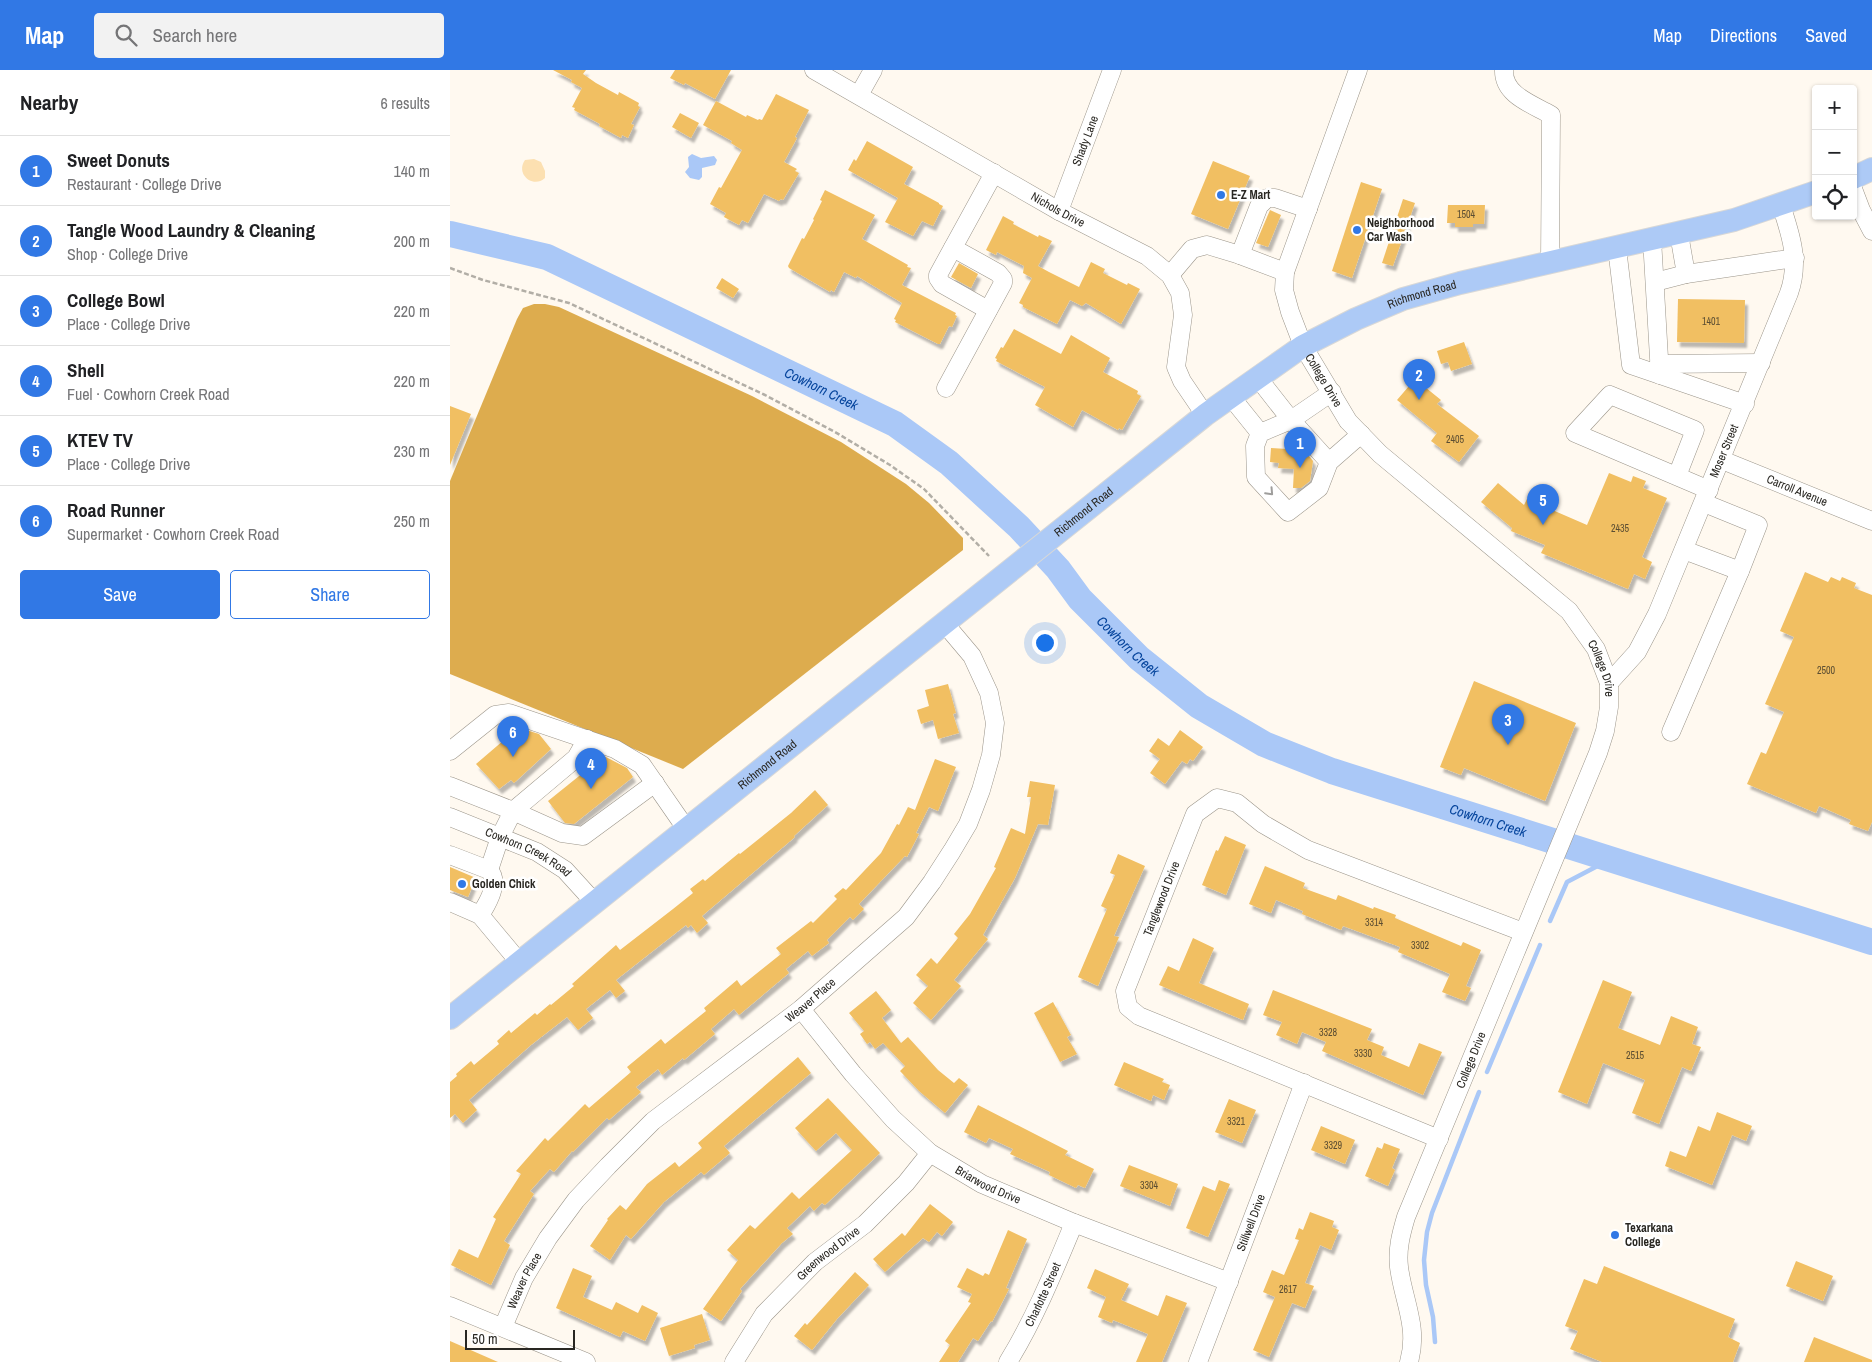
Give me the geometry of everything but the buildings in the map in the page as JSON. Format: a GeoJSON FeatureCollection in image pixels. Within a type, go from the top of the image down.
{"type":"FeatureCollection","features":[{"type":"Feature","properties":{"kind":"main road"},"geometry":{"type":"LineString","coordinates":[[1857,176],[1872,169]]}},
{"type":"Feature","properties":{"kind":"main road","name":"Richmond Road"},"geometry":{"type":"LineString","coordinates":[[450,1018],[1070,525],[1205,415],[1303,346],[1356,319],[1403,299],[1460,283],[1734,220],[1812,193]]}},
{"type":"Feature","properties":{"kind":"street","name":"Nichols Drive"},"geometry":{"type":"LineString","coordinates":[[814,70],[1059,211],[1147,256],[1170,275],[1180,293],[1183,315],[1176,367],[1182,381],[1205,415]]}},
{"type":"Feature","properties":{"kind":"street"},"geometry":{"type":"LineString","coordinates":[[859,95],[872,70]]}},
{"type":"Feature","properties":{"kind":"street","name":"Shady Lane"},"geometry":{"type":"LineString","coordinates":[[1059,211],[1112,70]]}},
{"type":"Feature","properties":{"kind":"street","name":"College Drive"},"geometry":{"type":"LineString","coordinates":[[1358,70],[1285,272],[1284,290],[1303,346],[1348,421],[1380,454],[1569,611],[1596,649],[1609,683],[1606,731],[1406,1217],[1398,1243],[1399,1267],[1411,1317],[1413,1335],[1412,1361]]}},
{"type":"Feature","properties":{"kind":"street"},"geometry":{"type":"LineString","coordinates":[[1504,70],[1505,82],[1513,92],[1551,115],[1550,263]]}},
{"type":"Feature","properties":{"kind":"street"},"geometry":{"type":"LineString","coordinates":[[988,310],[939,281],[938,275],[994,173]]}},
{"type":"Feature","properties":{"kind":"street"},"geometry":{"type":"LineString","coordinates":[[1240,254],[1259,206],[1267,198],[1275,198],[1308,209]]}},
{"type":"Feature","properties":{"kind":"street"},"geometry":{"type":"LineString","coordinates":[[1857,200],[1872,231]]}},
{"type":"Feature","properties":{"kind":"street","name":"Moser Street"},"geometry":{"type":"LineString","coordinates":[[1609,683],[1637,652],[1647,636],[1722,460],[1793,282],[1795,258],[1791,235],[1781,205]]}},
{"type":"Feature","properties":{"kind":"street"},"geometry":{"type":"LineString","coordinates":[[1679,234],[1686,274]]}},
{"type":"Feature","properties":{"kind":"street"},"geometry":{"type":"LineString","coordinates":[[1652,239],[1660,369]]}},
{"type":"Feature","properties":{"kind":"street"},"geometry":{"type":"LineString","coordinates":[[1170,275],[1192,249],[1207,245],[1240,254],[1285,272]]}},
{"type":"Feature","properties":{"kind":"street"},"geometry":{"type":"LineString","coordinates":[[946,388],[1003,283],[1001,276],[953,248]]}},
{"type":"Feature","properties":{"kind":"street"},"geometry":{"type":"LineString","coordinates":[[1617,248],[1631,365],[1660,369],[1761,364]]}},
{"type":"Feature","properties":{"kind":"street"},"geometry":{"type":"LineString","coordinates":[[1655,282],[1686,274],[1795,258]]}},
{"type":"Feature","properties":{"kind":"street"},"geometry":{"type":"LineString","coordinates":[[1660,369],[1745,404]]}},
{"type":"Feature","properties":{"kind":"street"},"geometry":{"type":"LineString","coordinates":[[1258,378],[1291,420],[1329,462]]}},
{"type":"Feature","properties":{"kind":"street"},"geometry":{"type":"LineString","coordinates":[[1332,392],[1291,420],[1260,432],[1255,446],[1256,477],[1288,512],[1319,488],[1329,462],[1360,434]]}},
{"type":"Feature","properties":{"kind":"street"},"geometry":{"type":"LineString","coordinates":[[1671,732],[1758,524],[1707,496],[1677,476],[1575,433],[1610,396],[1695,430],[1677,476]]}},
{"type":"Feature","properties":{"kind":"street"},"geometry":{"type":"LineString","coordinates":[[1231,397],[1260,432]]}},
{"type":"Feature","properties":{"kind":"street","name":"Carroll Avenue"},"geometry":{"type":"LineString","coordinates":[[1722,460],[1872,521]]}},
{"type":"Feature","properties":{"kind":"street"},"geometry":{"type":"LineString","coordinates":[[1684,550],[1740,570]]}},
{"type":"Feature","properties":{"kind":"street","name":"Weaver Place"},"geometry":{"type":"LineString","coordinates":[[503,1327],[529,1270],[548,1238],[576,1200],[653,1121],[801,1010],[906,916],[932,882],[956,844],[968,824],[981,790],[991,755],[995,723],[989,693],[972,656],[945,624]]}},
{"type":"Feature","properties":{"kind":"street"},"geometry":{"type":"LineString","coordinates":[[450,751],[494,714],[509,713],[615,749],[642,765],[687,830]]}},
{"type":"Feature","properties":{"kind":"street"},"geometry":{"type":"LineString","coordinates":[[480,915],[485,908],[494,879],[490,870],[500,837],[513,811],[576,758],[587,740]]}},
{"type":"Feature","properties":{"kind":"street"},"geometry":{"type":"LineString","coordinates":[[450,786],[562,833],[583,836],[655,783]]}},
{"type":"Feature","properties":{"kind":"street","name":"Tanglewood Drive"},"geometry":{"type":"LineString","coordinates":[[1439,1139],[1140,1016],[1128,1007],[1125,992],[1196,814],[1217,798],[1237,802],[1263,824],[1308,850],[1523,932]]}},
{"type":"Feature","properties":{"kind":"street","name":"Cowhorn Creek Road"},"geometry":{"type":"LineString","coordinates":[[450,817],[537,852],[564,870],[595,903]]}},
{"type":"Feature","properties":{"kind":"street"},"geometry":{"type":"LineString","coordinates":[[450,855],[490,870]]}},
{"type":"Feature","properties":{"kind":"street"},"geometry":{"type":"LineString","coordinates":[[450,902],[480,915],[520,963]]}},
{"type":"Feature","properties":{"kind":"street","name":"Briarwood Drive"},"geometry":{"type":"LineString","coordinates":[[801,1010],[853,1074],[893,1119],[930,1153],[982,1184],[1074,1223],[1229,1282]]}},
{"type":"Feature","properties":{"kind":"street","name":"Stillwell Drive"},"geometry":{"type":"LineString","coordinates":[[1198,1362],[1304,1084]]}},
{"type":"Feature","properties":{"kind":"street","name":"Greenwood Drive"},"geometry":{"type":"LineString","coordinates":[[734,1362],[764,1314],[815,1262],[865,1224],[906,1183],[930,1153]]}},
{"type":"Feature","properties":{"kind":"street","name":"Charlotte Street"},"geometry":{"type":"LineString","coordinates":[[1008,1362],[1023,1338],[1046,1290],[1074,1223]]}},
{"type":"Feature","properties":{"kind":"street"},"geometry":{"type":"LineString","coordinates":[[450,1306],[586,1362]]}},
{"type":"Feature","properties":{"kind":"path"},"geometry":{"type":"LineString","coordinates":[[450,268],[483,280],[569,303],[765,395],[835,432],[890,465],[924,489],[989,556]]}},
{"type":"Feature","properties":{"kind":"shaded area"},"geometry":{"type":"Polygon","coordinates":[[[534,159],[541,162],[545,171],[545,178],[535,182],[527,178],[522,170],[525,160],[534,159]]]}},
{"type":"Feature","properties":{"kind":"shaded area"},"geometry":{"type":"Polygon","coordinates":[[[534,304],[559,307],[752,396],[841,442],[906,484],[929,503],[963,538],[963,550],[683,769],[450,674],[450,481],[517,319],[523,308],[534,304]]]}},
{"type":"Feature","properties":{"kind":"water"},"geometry":{"type":"Polygon","coordinates":[[[692,154],[701,158],[714,156],[717,160],[715,165],[702,168],[702,177],[699,180],[690,178],[685,172],[689,167],[688,157],[692,154]]]}},
{"type":"Feature","properties":{"kind":"waterway","name":"Cowhorn Creek"},"geometry":{"type":"LineString","coordinates":[[450,234],[547,257],[895,424],[949,463],[1019,527],[1058,569],[1080,599],[1139,658],[1199,706],[1264,744],[1332,771],[1872,942]]}},
{"type":"Feature","properties":{"kind":"waterway"},"geometry":{"type":"LineString","coordinates":[[1550,921],[1567,882],[1609,860]]}},
{"type":"Feature","properties":{"kind":"waterway"},"geometry":{"type":"LineString","coordinates":[[1487,1072],[1540,945]]}},
{"type":"Feature","properties":{"kind":"waterway"},"geometry":{"type":"LineString","coordinates":[[1435,1342],[1424,1260],[1427,1232],[1432,1213],[1479,1092]]}},
{"type":"Feature","properties":{"kind":"place","name":"E-Z Mart"},"geometry":{"type":"Point","coordinates":[1221,195]}},
{"type":"Feature","properties":{"kind":"place","name":"Neighborhood Car Wash"},"geometry":{"type":"Point","coordinates":[1357,230]}},
{"type":"Feature","properties":{"kind":"place","name":"Tangle Wood Laundry & Cleaning"},"geometry":{"type":"Point","coordinates":[1419,400]}},
{"type":"Feature","properties":{"kind":"place","name":"Sweet Donuts"},"geometry":{"type":"Point","coordinates":[1300,468]}},
{"type":"Feature","properties":{"kind":"place","name":"KTEV TV"},"geometry":{"type":"Point","coordinates":[1543,525]}},
{"type":"Feature","properties":{"kind":"place","name":"College Bowl"},"geometry":{"type":"Point","coordinates":[1508,745]}},
{"type":"Feature","properties":{"kind":"place","name":"Road Runner"},"geometry":{"type":"Point","coordinates":[513,757]}},
{"type":"Feature","properties":{"kind":"place","name":"Shell"},"geometry":{"type":"Point","coordinates":[591,789]}},
{"type":"Feature","properties":{"kind":"place","name":"Golden Chick"},"geometry":{"type":"Point","coordinates":[462,884]}},
{"type":"Feature","properties":{"kind":"place","name":"Texarkana College"},"geometry":{"type":"Point","coordinates":[1615,1235]}}]}
